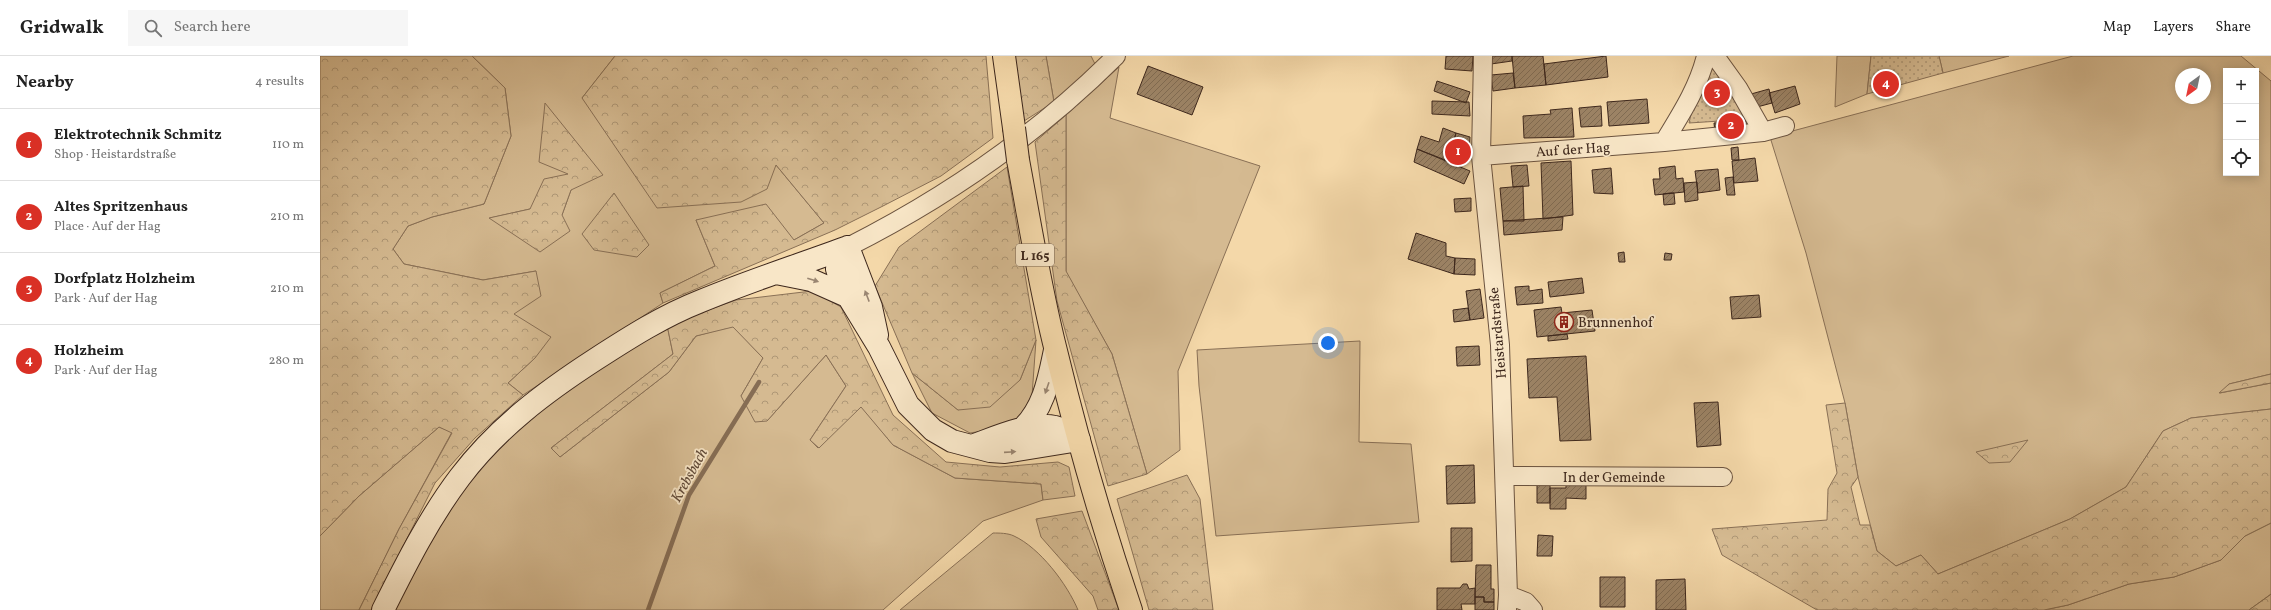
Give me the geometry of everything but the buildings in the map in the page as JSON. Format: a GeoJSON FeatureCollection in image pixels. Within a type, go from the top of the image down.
{"type":"FeatureCollection","features":[{"type":"Feature","properties":{"kind":"main road","name":"L 165"},"geometry":{"type":"LineString","coordinates":[[1004,56],[1018,160],[1037,266],[1056,350],[1099,512],[1131,610]]}},
{"type":"Feature","properties":{"kind":"main road"},"geometry":{"type":"LineString","coordinates":[[383,610],[443,500],[479,453],[517,416],[566,378],[654,323],[700,301],[848,247]]}},
{"type":"Feature","properties":{"kind":"main road"},"geometry":{"type":"LineString","coordinates":[[848,247],[842,255],[837,269],[847,296],[879,347],[902,394],[915,414],[944,437],[990,451],[1005,452],[1079,440]]}},
{"type":"Feature","properties":{"kind":"main road"},"geometry":{"type":"LineString","coordinates":[[848,247],[871,307],[879,347]]}},
{"type":"Feature","properties":{"kind":"main road"},"geometry":{"type":"LineString","coordinates":[[775,273],[811,280],[847,296]]}},
{"type":"Feature","properties":{"kind":"main road","name":"L 165"},"geometry":{"type":"LineString","coordinates":[[1022,430],[1034,415],[1044,394],[1056,350]]}},
{"type":"Feature","properties":{"kind":"main road"},"geometry":{"type":"LineString","coordinates":[[972,446],[1022,430],[1050,426],[1064,430],[1079,440]]}},
{"type":"Feature","properties":{"kind":"street"},"geometry":{"type":"LineString","coordinates":[[848,247],[923,207],[997,157],[1065,105],[1116,56]]}},
{"type":"Feature","properties":{"kind":"street","name":"Heistardstraße"},"geometry":{"type":"LineString","coordinates":[[1483,56],[1481,156],[1500,345],[1505,476],[1507,602]]}},
{"type":"Feature","properties":{"kind":"street"},"geometry":{"type":"LineString","coordinates":[[1664,142],[1691,97],[1702,74],[1706,56]]}},
{"type":"Feature","properties":{"kind":"street"},"geometry":{"type":"LineString","coordinates":[[1715,56],[1738,88],[1763,132]]}},
{"type":"Feature","properties":{"kind":"street","name":"Auf der Hag"},"geometry":{"type":"LineString","coordinates":[[1481,156],[1664,142],[1763,132],[1785,126]]}},
{"type":"Feature","properties":{"kind":"street","name":"In der Gemeinde"},"geometry":{"type":"LineString","coordinates":[[1505,476],[1723,477]]}},
{"type":"Feature","properties":{"kind":"street"},"geometry":{"type":"LineString","coordinates":[[1507,602],[1526,602],[1533,610]]}},
{"type":"Feature","properties":{"kind":"green space"},"geometry":{"type":"Polygon","coordinates":[[[320,56],[472,56],[505,88],[511,136],[484,204],[432,217],[408,226],[393,249],[404,264],[483,280],[536,271],[541,296],[514,314],[551,337],[535,358],[508,383],[523,395],[475,438],[435,483],[371,610],[359,610],[399,529],[452,433],[439,427],[359,496],[320,536],[320,56]]]}},
{"type":"Feature","properties":{"kind":"green space"},"geometry":{"type":"Polygon","coordinates":[[[472,56],[615,56],[582,98],[776,165],[824,223],[794,240],[696,220],[715,266],[660,293],[663,303],[523,395],[508,383],[535,358],[514,314],[536,271],[483,280],[404,264],[393,249],[408,226],[432,217],[484,204],[511,136],[505,88],[472,56]],[[568,174],[530,209],[490,218],[562,215],[571,190],[568,174]]]}},
{"type":"Feature","properties":{"kind":"green space"},"geometry":{"type":"Polygon","coordinates":[[[615,56],[986,56],[993,138],[941,176],[835,230],[663,303],[660,293],[715,266],[696,220],[766,204],[794,240],[824,223],[776,165],[767,189],[741,202],[657,208],[582,98],[615,56]]]}},
{"type":"Feature","properties":{"kind":"green space"},"geometry":{"type":"Polygon","coordinates":[[[1015,56],[1046,56],[1054,102],[1024,121],[1015,56]]]}},
{"type":"Feature","properties":{"kind":"green space"},"geometry":{"type":"Polygon","coordinates":[[[1046,56],[1091,56],[1095,64],[1054,102],[1046,56]]]}},
{"type":"Feature","properties":{"kind":"green space"},"geometry":{"type":"Polygon","coordinates":[[[1837,56],[1871,56],[1867,94],[1835,107],[1837,56]]]}},
{"type":"Feature","properties":{"kind":"green space"},"geometry":{"type":"Polygon","coordinates":[[[1871,56],[1939,56],[1943,73],[1867,94],[1871,56]]]}},
{"type":"Feature","properties":{"kind":"green space"},"geometry":{"type":"Polygon","coordinates":[[[1939,56],[2009,56],[1943,73],[1939,56]]]}},
{"type":"Feature","properties":{"kind":"green space"},"geometry":{"type":"Polygon","coordinates":[[[2073,56],[2241,56],[2255,68],[2223,68],[2223,176],[2259,176],[2259,71],[2271,81],[2271,374],[2229,384],[2220,393],[2271,383],[2271,409],[2191,418],[2163,431],[2126,487],[2070,519],[1938,574],[1921,555],[1896,566],[1877,551],[1858,477],[1845,403],[1806,253],[1770,137],[2073,56]]]}},
{"type":"Feature","properties":{"kind":"green space"},"geometry":{"type":"Polygon","coordinates":[[[1119,67],[1110,118],[1260,166],[1178,371],[1180,450],[1147,474],[1112,354],[1066,272],[1066,115],[1119,67]]]}},
{"type":"Feature","properties":{"kind":"green space"},"geometry":{"type":"Polygon","coordinates":[[[1716,67],[1751,119],[1689,123],[1695,97],[1706,72],[1716,67]]]}},
{"type":"Feature","properties":{"kind":"green space"},"geometry":{"type":"Polygon","coordinates":[[[545,103],[603,175],[571,190],[562,215],[570,231],[540,252],[489,218],[530,209],[544,179],[568,174],[539,162],[545,103]]]}},
{"type":"Feature","properties":{"kind":"green space"},"geometry":{"type":"Polygon","coordinates":[[[1066,115],[1066,271],[1112,354],[1147,474],[1108,486],[1057,301],[1035,142],[1066,115]]]}},
{"type":"Feature","properties":{"kind":"green space"},"geometry":{"type":"Polygon","coordinates":[[[1007,167],[1036,340],[1020,380],[990,407],[958,410],[912,373],[875,286],[899,247],[1007,167]]]}},
{"type":"Feature","properties":{"kind":"green space"},"geometry":{"type":"Polygon","coordinates":[[[614,193],[649,245],[637,257],[594,250],[582,234],[614,193]]]}},
{"type":"Feature","properties":{"kind":"green space"},"geometry":{"type":"Polygon","coordinates":[[[812,291],[841,307],[893,415],[946,462],[1000,467],[1058,462],[1069,467],[1075,496],[1043,500],[1041,484],[955,478],[893,445],[861,407],[819,448],[810,440],[846,386],[826,355],[767,421],[755,422],[741,396],[763,358],[733,327],[696,336],[669,372],[560,457],[551,448],[673,354],[667,325],[736,300],[812,291]]]}},
{"type":"Feature","properties":{"kind":"green space"},"geometry":{"type":"Polygon","coordinates":[[[667,325],[673,354],[551,448],[560,457],[669,372],[696,336],[733,326],[763,358],[741,396],[767,421],[826,355],[846,386],[810,440],[818,448],[861,406],[893,445],[955,478],[1041,484],[1043,500],[983,521],[883,610],[391,610],[463,480],[523,417],[667,325]]]}},
{"type":"Feature","properties":{"kind":"green space"},"geometry":{"type":"Polygon","coordinates":[[[1036,340],[1032,396],[1014,426],[970,433],[932,413],[912,373],[958,410],[1020,380],[1036,340]]]}},
{"type":"Feature","properties":{"kind":"green space"},"geometry":{"type":"Polygon","coordinates":[[[1360,341],[1359,442],[1411,444],[1419,522],[1216,536],[1199,386],[1197,350],[1360,341]]]}},
{"type":"Feature","properties":{"kind":"green space"},"geometry":{"type":"Polygon","coordinates":[[[2271,374],[2271,383],[2219,393],[2229,384],[2271,374]]]}},
{"type":"Feature","properties":{"kind":"green space"},"geometry":{"type":"Polygon","coordinates":[[[1845,403],[1858,477],[1851,487],[1860,525],[1870,525],[1877,551],[1896,566],[1921,555],[1938,574],[2070,519],[2126,487],[2163,431],[2191,418],[2271,409],[2271,523],[2245,536],[2221,560],[2174,577],[2129,584],[2068,605],[2044,610],[1817,610],[1722,555],[1712,529],[1827,520],[1828,489],[1837,473],[1826,405],[1845,403]]]}},
{"type":"Feature","properties":{"kind":"green space"},"geometry":{"type":"Polygon","coordinates":[[[439,427],[452,432],[399,529],[359,610],[320,610],[320,536],[359,496],[439,427]]]}},
{"type":"Feature","properties":{"kind":"green space"},"geometry":{"type":"Polygon","coordinates":[[[2028,440],[2010,462],[1989,463],[1976,452],[2028,440]]]}},
{"type":"Feature","properties":{"kind":"green space"},"geometry":{"type":"Polygon","coordinates":[[[1187,475],[1200,499],[1213,610],[1149,610],[1117,499],[1187,475]]]}},
{"type":"Feature","properties":{"kind":"green space"},"geometry":{"type":"Polygon","coordinates":[[[1082,511],[1119,610],[1098,610],[1093,596],[1041,537],[1036,519],[1082,511]]]}},
{"type":"Feature","properties":{"kind":"green space"},"geometry":{"type":"Polygon","coordinates":[[[2271,523],[2271,594],[2249,610],[2044,610],[2068,605],[2129,584],[2174,577],[2221,560],[2245,536],[2271,523]]]}},
{"type":"Feature","properties":{"kind":"green space"},"geometry":{"type":"Polygon","coordinates":[[[993,533],[1012,535],[1024,542],[1043,558],[1060,578],[1078,610],[900,610],[993,533]]]}},
{"type":"Feature","properties":{"kind":"green space"},"geometry":{"type":"Polygon","coordinates":[[[2271,594],[2271,610],[2249,610],[2270,595],[2271,594]]]}},
{"type":"Feature","properties":{"kind":"waterway","name":"Krebsbach"},"geometry":{"type":"LineString","coordinates":[[648,610],[689,495],[759,382]]}},
{"type":"Feature","properties":{"kind":"place","name":"Holzheim"},"geometry":{"type":"Point","coordinates":[1886,84]}},
{"type":"Feature","properties":{"kind":"place","name":"Dorfplatz Holzheim"},"geometry":{"type":"Point","coordinates":[1717,93]}},
{"type":"Feature","properties":{"kind":"place","name":"Altes Spritzenhaus"},"geometry":{"type":"Point","coordinates":[1731,126]}},
{"type":"Feature","properties":{"kind":"place","name":"Elektrotechnik Schmitz"},"geometry":{"type":"Point","coordinates":[1458,152]}},
{"type":"Feature","properties":{"kind":"place","name":"Brunnenhof"},"geometry":{"type":"Point","coordinates":[1564,322]}}]}
